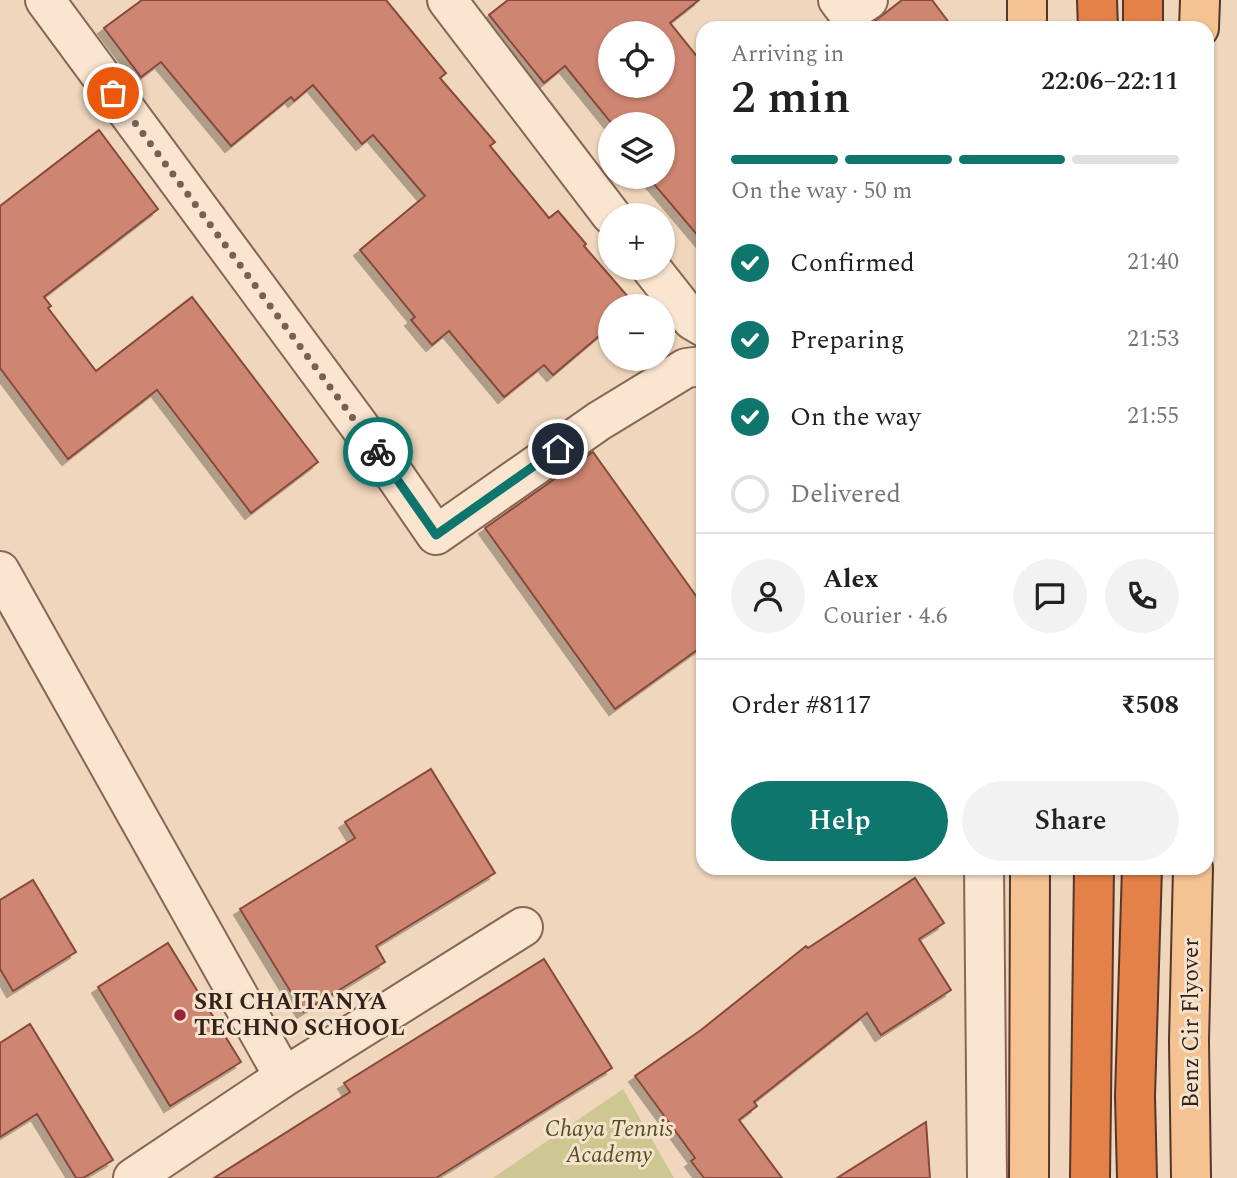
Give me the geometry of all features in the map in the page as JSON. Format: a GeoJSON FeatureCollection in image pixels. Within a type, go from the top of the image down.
{"type":"FeatureCollection","features":[{"type":"Feature","properties":{"kind":"highway"},"geometry":{"type":"LineString","coordinates":[[1097,0],[1098,21]]}},
{"type":"Feature","properties":{"kind":"highway"},"geometry":{"type":"LineString","coordinates":[[1143,0],[1143,21]]}},
{"type":"Feature","properties":{"kind":"highway"},"geometry":{"type":"LineString","coordinates":[[1090,1178],[1094,875]]}},
{"type":"Feature","properties":{"kind":"highway"},"geometry":{"type":"LineString","coordinates":[[1137,1178],[1135,1096],[1142,875]]}},
{"type":"Feature","properties":{"kind":"main road"},"geometry":{"type":"LineString","coordinates":[[1027,0],[1027,21]]}},
{"type":"Feature","properties":{"kind":"main road"},"geometry":{"type":"LineString","coordinates":[[1199,21],[1200,0]]}},
{"type":"Feature","properties":{"kind":"main road"},"geometry":{"type":"LineString","coordinates":[[1029,1178],[1030,875]]}},
{"type":"Feature","properties":{"kind":"main road","name":"Benz Cir Flyover"},"geometry":{"type":"LineString","coordinates":[[1191,1178],[1189,1041],[1193,875]]}},
{"type":"Feature","properties":{"kind":"street"},"geometry":{"type":"LineString","coordinates":[[46,0],[383,458],[436,535],[599,421],[686,368],[696,367]]}},
{"type":"Feature","properties":{"kind":"street"},"geometry":{"type":"LineString","coordinates":[[447,0],[602,203]]}},
{"type":"Feature","properties":{"kind":"street"},"geometry":{"type":"LineString","coordinates":[[838,0],[848,13],[869,0]]}},
{"type":"Feature","properties":{"kind":"street"},"geometry":{"type":"LineString","coordinates":[[660,280],[696,322]]}},
{"type":"Feature","properties":{"kind":"street"},"geometry":{"type":"LineString","coordinates":[[0,571],[284,1077]]}},
{"type":"Feature","properties":{"kind":"street"},"geometry":{"type":"LineString","coordinates":[[984,875],[987,1178]]}},
{"type":"Feature","properties":{"kind":"street"},"geometry":{"type":"LineString","coordinates":[[133,1178],[284,1077],[523,927]]}},
{"type":"Feature","properties":{"kind":"green space","name":"Chaya Tennis Academy"},"geometry":{"type":"Polygon","coordinates":[[[623,1089],[674,1178],[493,1178],[623,1089]]]}},
{"type":"Feature","properties":{"kind":"building"},"geometry":{"type":"Polygon","coordinates":[[[142,0],[386,0],[446,73],[440,78],[495,142],[490,146],[549,218],[558,211],[586,244],[584,246],[598,262],[598,280],[613,280],[626,294],[598,294],[598,337],[553,375],[544,365],[504,397],[449,331],[432,345],[411,320],[415,317],[360,250],[425,196],[373,135],[362,144],[313,85],[294,101],[291,97],[231,146],[161,62],[141,77],[104,28],[142,0]]]}},
{"type":"Feature","properties":{"kind":"building"},"geometry":{"type":"Polygon","coordinates":[[[508,0],[699,0],[673,21],[598,21],[598,98],[675,98],[675,29],[696,55],[696,234],[675,209],[675,203],[670,203],[658,189],[675,189],[675,112],[602,112],[565,66],[544,83],[489,15],[508,0]]]}},
{"type":"Feature","properties":{"kind":"building"},"geometry":{"type":"Polygon","coordinates":[[[902,0],[932,0],[948,21],[875,21],[902,0]]]}},
{"type":"Feature","properties":{"kind":"building"},"geometry":{"type":"Polygon","coordinates":[[[99,130],[158,209],[44,297],[51,306],[48,308],[96,371],[192,297],[318,462],[251,513],[157,390],[68,459],[0,368],[0,206],[99,130]]]}},
{"type":"Feature","properties":{"kind":"building"},"geometry":{"type":"Polygon","coordinates":[[[593,452],[696,596],[696,651],[615,709],[485,528],[593,452]]]}},
{"type":"Feature","properties":{"kind":"building"},"geometry":{"type":"Polygon","coordinates":[[[431,769],[495,873],[376,946],[385,962],[303,1012],[240,909],[355,838],[345,822],[431,769]]]}},
{"type":"Feature","properties":{"kind":"building"},"geometry":{"type":"Polygon","coordinates":[[[915,878],[944,923],[919,939],[951,990],[881,1035],[867,1013],[754,1102],[757,1106],[739,1120],[782,1178],[704,1178],[691,1161],[695,1158],[635,1076],[701,1030],[806,946],[808,948],[915,878]]]}},
{"type":"Feature","properties":{"kind":"building"},"geometry":{"type":"Polygon","coordinates":[[[33,880],[76,952],[13,991],[0,969],[0,900],[33,880]]]}},
{"type":"Feature","properties":{"kind":"building"},"geometry":{"type":"Polygon","coordinates":[[[168,943],[241,1062],[170,1106],[98,987],[168,943]]]}},
{"type":"Feature","properties":{"kind":"building"},"geometry":{"type":"Polygon","coordinates":[[[544,959],[612,1068],[436,1178],[214,1178],[350,1092],[344,1083],[544,959]]]}},
{"type":"Feature","properties":{"kind":"building"},"geometry":{"type":"Polygon","coordinates":[[[30,1024],[113,1160],[83,1178],[76,1178],[37,1114],[0,1137],[0,1043],[30,1024]]]}},
{"type":"Feature","properties":{"kind":"building"},"geometry":{"type":"Polygon","coordinates":[[[926,1122],[930,1178],[837,1178],[926,1122]]]}},
{"type":"Feature","properties":{"kind":"way so far"},"geometry":{"type":"LineString","coordinates":[[113,93],[378,452]]}},
{"type":"Feature","properties":{"kind":"place","name":"SRI CHAITANYA TECHNO SCHOOL"},"geometry":{"type":"Point","coordinates":[180,1015]}},
{"type":"Feature","properties":{"kind":"route"},"geometry":{"type":"LineString","coordinates":[[378,452],[436,535],[558,449]]}}]}
